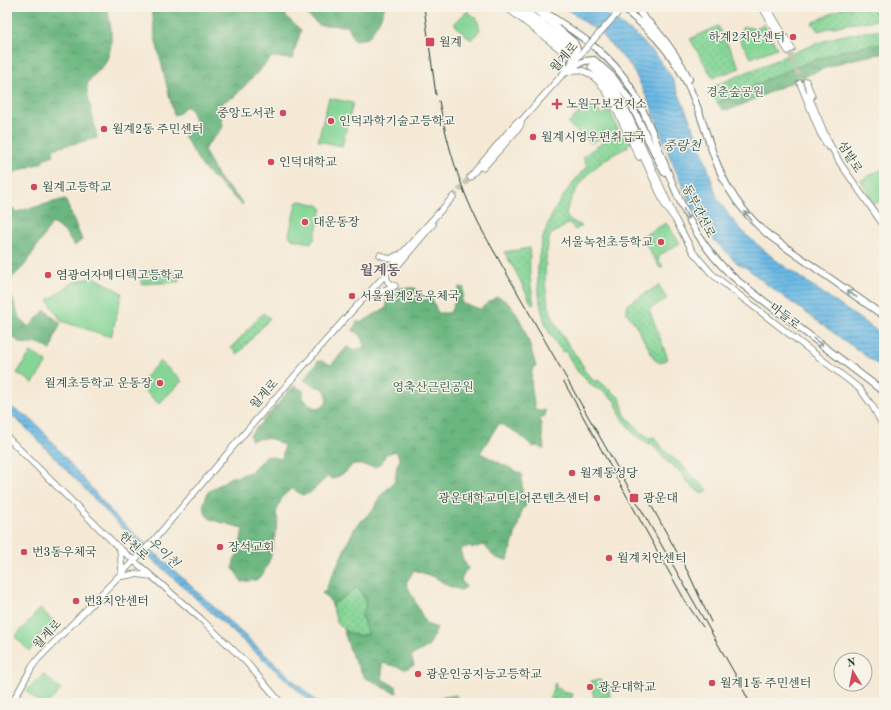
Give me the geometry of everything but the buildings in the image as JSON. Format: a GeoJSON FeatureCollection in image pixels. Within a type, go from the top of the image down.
{"type":"FeatureCollection","features":[{"type":"Feature","properties":{"kind":"highway"},"geometry":{"type":"LineString","coordinates":[[532,7],[574,42],[577,49],[570,67]]}},
{"type":"Feature","properties":{"kind":"highway","name":"동부간선로"},"geometry":{"type":"LineString","coordinates":[[537,7],[596,47],[625,79],[642,110],[678,198],[699,238],[728,272],[884,392]]}},
{"type":"Feature","properties":{"kind":"highway"},"geometry":{"type":"LineString","coordinates":[[622,7],[641,22],[669,53],[685,79],[697,105],[728,188],[739,206],[771,237],[884,316]]}},
{"type":"Feature","properties":{"kind":"highway"},"geometry":{"type":"LineString","coordinates":[[637,7],[640,13],[657,30],[682,66],[694,91],[697,105]]}},
{"type":"Feature","properties":{"kind":"highway"},"geometry":{"type":"LineString","coordinates":[[547,13],[552,19],[593,49],[619,75],[631,95],[644,131]]}},
{"type":"Feature","properties":{"kind":"highway"},"geometry":{"type":"LineString","coordinates":[[570,67],[593,60],[599,63],[623,89],[631,102],[651,146],[678,198]]}},
{"type":"Feature","properties":{"kind":"main road"},"geometry":{"type":"LineString","coordinates":[[506,7],[560,49],[564,54],[564,74],[578,69],[587,71],[599,81],[631,131],[614,86],[607,75],[592,65]]}},
{"type":"Feature","properties":{"kind":"main road"},"geometry":{"type":"LineString","coordinates":[[513,7],[570,48],[521,7]]}},
{"type":"Feature","properties":{"kind":"main road","name":"월계로"},"geometry":{"type":"LineString","coordinates":[[471,178],[516,127],[518,121],[522,121],[622,7]]}},
{"type":"Feature","properties":{"kind":"main road"},"geometry":{"type":"LineString","coordinates":[[762,7],[790,50],[767,7]]}},
{"type":"Feature","properties":{"kind":"main road"},"geometry":{"type":"LineString","coordinates":[[878,7],[884,17]]}},
{"type":"Feature","properties":{"kind":"main road"},"geometry":{"type":"LineString","coordinates":[[806,81],[840,163]]}},
{"type":"Feature","properties":{"kind":"main road"},"geometry":{"type":"LineString","coordinates":[[800,84],[823,140],[840,163]]}},
{"type":"Feature","properties":{"kind":"main road","name":"섬밭로"},"geometry":{"type":"LineString","coordinates":[[808,94],[827,139],[840,163],[884,226]]}},
{"type":"Feature","properties":{"kind":"main road"},"geometry":{"type":"LineString","coordinates":[[503,132],[516,127]]}},
{"type":"Feature","properties":{"kind":"main road"},"geometry":{"type":"LineString","coordinates":[[514,139],[516,127]]}},
{"type":"Feature","properties":{"kind":"main road","name":"마들로"},"geometry":{"type":"LineString","coordinates":[[675,220],[670,205],[636,141],[666,207],[693,252],[707,269],[860,389],[873,407],[884,428]]}},
{"type":"Feature","properties":{"kind":"main road","name":"월계로"},"geometry":{"type":"LineString","coordinates":[[12,703],[38,659],[154,540],[249,428],[364,298],[390,270],[398,264],[454,198],[395,260],[390,270]]}},
{"type":"Feature","properties":{"kind":"main road"},"geometry":{"type":"LineString","coordinates":[[364,298],[395,286],[388,283],[390,270],[388,263],[380,255],[390,258],[403,252]]}},
{"type":"Feature","properties":{"kind":"main road","name":"한천로"},"geometry":{"type":"LineString","coordinates":[[7,437],[120,549],[201,619],[246,662],[281,703]]}},
{"type":"Feature","properties":{"kind":"main road"},"geometry":{"type":"LineString","coordinates":[[120,549],[120,575],[136,574],[151,576]]}},
{"type":"Feature","properties":{"kind":"green space"},"geometry":{"type":"Polygon","coordinates":[[[7,7],[107,7],[110,21],[111,44],[110,52],[104,65],[94,75],[87,86],[97,138],[52,149],[54,155],[42,159],[43,162],[7,175],[7,7]]]}},
{"type":"Feature","properties":{"kind":"green space"},"geometry":{"type":"Polygon","coordinates":[[[152,7],[292,7],[285,16],[301,30],[292,59],[272,57],[234,97],[224,101],[220,109],[223,127],[204,150],[218,177],[243,203],[242,205],[206,171],[183,134],[197,126],[191,110],[188,107],[184,107],[180,113],[174,115],[155,37],[152,7]]]}},
{"type":"Feature","properties":{"kind":"green space"},"geometry":{"type":"Polygon","coordinates":[[[298,7],[385,7],[379,21],[368,38],[354,40],[348,26],[319,25],[298,7]]]}},
{"type":"Feature","properties":{"kind":"green space"},"geometry":{"type":"Polygon","coordinates":[[[844,7],[875,7],[880,15],[879,20],[847,24],[818,31],[812,23],[844,7]]]}},
{"type":"Feature","properties":{"kind":"green space"},"geometry":{"type":"Polygon","coordinates":[[[467,11],[477,19],[480,30],[471,40],[454,24],[467,11]]]}},
{"type":"Feature","properties":{"kind":"green space"},"geometry":{"type":"Polygon","coordinates":[[[764,24],[777,48],[751,58],[738,37],[743,27],[756,28],[764,24]]]}},
{"type":"Feature","properties":{"kind":"green space"},"geometry":{"type":"Polygon","coordinates":[[[718,26],[740,68],[713,78],[690,39],[718,26]]]}},
{"type":"Feature","properties":{"kind":"green space","name":"경춘숲공원"},"geometry":{"type":"Polygon","coordinates":[[[884,30],[884,53],[850,60],[825,68],[729,110],[722,109],[712,95],[711,89],[714,86],[817,43],[839,36],[884,30]]]}},
{"type":"Feature","properties":{"kind":"green space"},"geometry":{"type":"Polygon","coordinates":[[[884,44],[884,53],[850,60],[825,68],[729,110],[722,109],[717,103],[777,75],[831,54],[849,49],[884,44]]]}},
{"type":"Feature","properties":{"kind":"green space"},"geometry":{"type":"Polygon","coordinates":[[[329,98],[353,103],[342,146],[318,141],[329,98]]]}},
{"type":"Feature","properties":{"kind":"green space"},"geometry":{"type":"Polygon","coordinates":[[[588,103],[603,115],[609,109],[618,130],[591,143],[568,124],[588,103]]]}},
{"type":"Feature","properties":{"kind":"green space"},"geometry":{"type":"Polygon","coordinates":[[[639,130],[641,134],[639,138],[627,145],[628,147],[599,164],[576,190],[568,206],[566,214],[568,219],[582,226],[575,230],[571,224],[568,224],[550,235],[545,266],[547,298],[555,323],[584,367],[583,369],[595,382],[598,380],[620,398],[625,415],[642,433],[649,438],[654,437],[663,449],[708,490],[702,494],[686,482],[682,473],[664,459],[652,443],[647,444],[635,435],[622,419],[615,401],[603,391],[593,387],[578,372],[565,351],[562,352],[550,334],[540,304],[538,274],[542,240],[555,209],[575,180],[587,166],[583,157],[611,138],[622,133],[623,136],[639,130]]]}},
{"type":"Feature","properties":{"kind":"green space"},"geometry":{"type":"Polygon","coordinates":[[[884,168],[884,198],[874,204],[861,180],[884,168]]]}},
{"type":"Feature","properties":{"kind":"green space"},"geometry":{"type":"Polygon","coordinates":[[[65,199],[82,240],[74,246],[65,232],[52,223],[24,266],[7,283],[7,201],[16,212],[65,199]]]}},
{"type":"Feature","properties":{"kind":"green space","name":"대운동장"},"geometry":{"type":"Polygon","coordinates":[[[301,201],[319,205],[322,208],[314,240],[311,243],[292,239],[289,235],[296,204],[297,202],[301,201]]]}},
{"type":"Feature","properties":{"kind":"green space"},"geometry":{"type":"Polygon","coordinates":[[[666,223],[680,243],[660,255],[658,260],[663,266],[660,268],[641,237],[666,223]]]}},
{"type":"Feature","properties":{"kind":"green space"},"geometry":{"type":"Polygon","coordinates":[[[530,248],[530,276],[534,304],[532,305],[515,270],[504,252],[530,248]]]}},
{"type":"Feature","properties":{"kind":"green space"},"geometry":{"type":"Polygon","coordinates":[[[173,270],[180,282],[141,284],[143,271],[173,270]]]}},
{"type":"Feature","properties":{"kind":"green space"},"geometry":{"type":"Polygon","coordinates":[[[94,277],[122,293],[111,337],[61,321],[48,300],[74,282],[94,277]]]}},
{"type":"Feature","properties":{"kind":"green space"},"geometry":{"type":"Polygon","coordinates":[[[7,285],[20,319],[29,327],[45,310],[61,324],[55,335],[51,350],[39,343],[20,343],[12,336],[7,339],[7,285]]]}},
{"type":"Feature","properties":{"kind":"green space"},"geometry":{"type":"Polygon","coordinates":[[[659,285],[667,299],[649,309],[668,359],[660,363],[655,360],[635,324],[626,312],[628,304],[659,285]]]}},
{"type":"Feature","properties":{"kind":"green space","name":"영축산근린공원"},"geometry":{"type":"Polygon","coordinates":[[[459,287],[464,288],[461,303],[480,309],[496,297],[501,298],[510,305],[520,321],[536,366],[533,367],[531,377],[535,409],[539,411],[545,410],[544,417],[540,418],[544,449],[537,446],[534,447],[517,433],[499,423],[480,453],[522,474],[522,490],[526,506],[521,510],[508,560],[496,558],[484,545],[472,548],[470,546],[460,549],[468,569],[465,571],[461,580],[466,587],[461,590],[448,586],[435,577],[414,570],[406,583],[426,624],[437,628],[429,646],[411,656],[414,665],[406,669],[382,663],[382,679],[396,687],[397,693],[365,678],[352,656],[343,629],[337,623],[351,634],[358,636],[368,634],[361,614],[365,608],[365,600],[358,587],[332,605],[322,593],[326,589],[355,527],[374,509],[380,496],[395,481],[397,466],[400,460],[396,451],[386,454],[382,462],[376,467],[353,464],[346,472],[333,479],[328,476],[310,493],[302,495],[292,488],[282,497],[276,513],[278,521],[270,559],[263,574],[256,580],[242,582],[233,568],[234,560],[239,552],[243,528],[212,520],[206,515],[203,506],[208,492],[231,477],[237,477],[253,471],[253,469],[266,456],[282,459],[284,446],[268,438],[251,440],[250,435],[290,389],[295,386],[304,391],[301,397],[311,405],[317,408],[324,406],[327,401],[326,392],[322,388],[304,380],[318,361],[323,361],[331,365],[348,346],[351,350],[363,348],[362,338],[353,330],[357,322],[362,322],[387,307],[386,300],[391,292],[401,288],[415,288],[417,301],[432,299],[438,313],[450,313],[457,297],[459,287]]]}},
{"type":"Feature","properties":{"kind":"green space"},"geometry":{"type":"Polygon","coordinates":[[[263,313],[270,318],[238,354],[231,348],[263,313]]]}},
{"type":"Feature","properties":{"kind":"green space"},"geometry":{"type":"Polygon","coordinates":[[[31,352],[47,362],[33,383],[17,373],[31,352]]]}},
{"type":"Feature","properties":{"kind":"green space","name":"월계초등학교 운동장"},"geometry":{"type":"Polygon","coordinates":[[[160,361],[182,381],[159,404],[138,385],[160,361]]]}},
{"type":"Feature","properties":{"kind":"green space"},"geometry":{"type":"Polygon","coordinates":[[[357,587],[365,600],[365,608],[361,614],[368,634],[359,636],[344,630],[341,627],[336,619],[332,605],[357,587]]]}},
{"type":"Feature","properties":{"kind":"green space"},"geometry":{"type":"Polygon","coordinates":[[[40,609],[57,624],[29,651],[15,637],[40,609]]]}},
{"type":"Feature","properties":{"kind":"green space"},"geometry":{"type":"Polygon","coordinates":[[[43,674],[61,690],[48,703],[40,703],[26,691],[43,674]]]}},
{"type":"Feature","properties":{"kind":"green space"},"geometry":{"type":"Polygon","coordinates":[[[601,680],[601,683],[607,682],[610,696],[594,699],[591,681],[601,680]]]}},
{"type":"Feature","properties":{"kind":"green space"},"geometry":{"type":"Polygon","coordinates":[[[555,683],[555,687],[562,690],[562,692],[573,694],[570,702],[548,703],[555,683]]]}},
{"type":"Feature","properties":{"kind":"green space"},"geometry":{"type":"Polygon","coordinates":[[[456,695],[459,703],[416,703],[416,702],[456,695]]]}},
{"type":"Feature","properties":{"kind":"water","name":"중랑천"},"geometry":{"type":"Polygon","coordinates":[[[564,7],[597,7],[636,35],[656,55],[672,78],[699,141],[717,197],[729,216],[746,235],[777,261],[884,336],[884,369],[766,284],[747,268],[737,263],[714,240],[695,215],[669,155],[653,111],[630,65],[599,32],[564,7]]]}},
{"type":"Feature","properties":{"kind":"water","name":"우이천"},"geometry":{"type":"Polygon","coordinates":[[[7,405],[28,417],[40,428],[115,516],[318,703],[312,703],[152,559],[26,428],[7,411],[7,405]]]}},
{"type":"Feature","properties":{"kind":"tunnel"},"geometry":{"type":"LineString","coordinates":[[788,46],[795,67],[808,94]]}},
{"type":"Feature","properties":{"kind":"tunnel"},"geometry":{"type":"LineString","coordinates":[[568,50],[591,67]]}},
{"type":"Feature","properties":{"kind":"tunnel"},"geometry":{"type":"LineString","coordinates":[[635,129],[639,139]]}},
{"type":"Feature","properties":{"kind":"tunnel"},"geometry":{"type":"LineString","coordinates":[[631,131],[636,141]]}},
{"type":"Feature","properties":{"kind":"tunnel"},"geometry":{"type":"LineString","coordinates":[[627,133],[632,143]]}},
{"type":"Feature","properties":{"kind":"tunnel"},"geometry":{"type":"LineString","coordinates":[[453,197],[470,177]]}},
{"type":"Feature","properties":{"kind":"railway"},"geometry":{"type":"LineString","coordinates":[[424,7],[436,95]]}},
{"type":"Feature","properties":{"kind":"railway"},"geometry":{"type":"LineString","coordinates":[[439,101],[454,164],[479,225],[735,674],[750,703]]}},
{"type":"Feature","properties":{"kind":"railway"},"geometry":{"type":"LineString","coordinates":[[564,382],[687,604],[703,627]]}},
{"type":"Feature","properties":{"kind":"railway"},"geometry":{"type":"LineString","coordinates":[[651,505],[689,574],[711,622]]}},
{"type":"Feature","properties":{"kind":"place","name":"하계2치안센터"},"geometry":{"type":"Point","coordinates":[793,37]}},
{"type":"Feature","properties":{"kind":"place","name":"월계"},"geometry":{"type":"Point","coordinates":[430,42]}},
{"type":"Feature","properties":{"kind":"place","name":"노원구보건지소"},"geometry":{"type":"Point","coordinates":[557,104]}},
{"type":"Feature","properties":{"kind":"place","name":"중앙도서관"},"geometry":{"type":"Point","coordinates":[283,113]}},
{"type":"Feature","properties":{"kind":"place","name":"인덕과학기술고등학교"},"geometry":{"type":"Point","coordinates":[331,121]}},
{"type":"Feature","properties":{"kind":"place","name":"월계2동 주민센터"},"geometry":{"type":"Point","coordinates":[104,129]}},
{"type":"Feature","properties":{"kind":"place","name":"월계시영우편취급국"},"geometry":{"type":"Point","coordinates":[533,137]}},
{"type":"Feature","properties":{"kind":"place","name":"인덕대학교"},"geometry":{"type":"Point","coordinates":[271,162]}},
{"type":"Feature","properties":{"kind":"place","name":"월계고등학교"},"geometry":{"type":"Point","coordinates":[34,187]}},
{"type":"Feature","properties":{"kind":"place","name":"대운동장"},"geometry":{"type":"Point","coordinates":[305,222]}},
{"type":"Feature","properties":{"kind":"place","name":"서울녹천초등학교"},"geometry":{"type":"Point","coordinates":[661,242]}},
{"type":"Feature","properties":{"kind":"place","name":"염광여자메디텍고등학교"},"geometry":{"type":"Point","coordinates":[48,275]}},
{"type":"Feature","properties":{"kind":"place","name":"서울월계2동우체국"},"geometry":{"type":"Point","coordinates":[352,296]}},
{"type":"Feature","properties":{"kind":"place","name":"월계초등학교 운동장"},"geometry":{"type":"Point","coordinates":[160,383]}},
{"type":"Feature","properties":{"kind":"place","name":"월계동성당"},"geometry":{"type":"Point","coordinates":[572,473]}},
{"type":"Feature","properties":{"kind":"place","name":"광운대학교미디어콘텐츠센터"},"geometry":{"type":"Point","coordinates":[597,498]}},
{"type":"Feature","properties":{"kind":"place","name":"광운대"},"geometry":{"type":"Point","coordinates":[634,498]}},
{"type":"Feature","properties":{"kind":"place","name":"장석교회"},"geometry":{"type":"Point","coordinates":[220,547]}},
{"type":"Feature","properties":{"kind":"place","name":"번3동우체국"},"geometry":{"type":"Point","coordinates":[24,552]}},
{"type":"Feature","properties":{"kind":"place","name":"월계치안센터"},"geometry":{"type":"Point","coordinates":[609,558]}},
{"type":"Feature","properties":{"kind":"place","name":"번3치안센터"},"geometry":{"type":"Point","coordinates":[76,601]}},
{"type":"Feature","properties":{"kind":"place","name":"광운인공지능고등학교"},"geometry":{"type":"Point","coordinates":[418,674]}},
{"type":"Feature","properties":{"kind":"place","name":"월계1동 주민센터"},"geometry":{"type":"Point","coordinates":[712,683]}},
{"type":"Feature","properties":{"kind":"place","name":"광운대학교"},"geometry":{"type":"Point","coordinates":[590,687]}},
{"type":"Feature","properties":{"kind":"district","name":"월계동"},"geometry":{"type":"Point","coordinates":[380,270]}}]}
